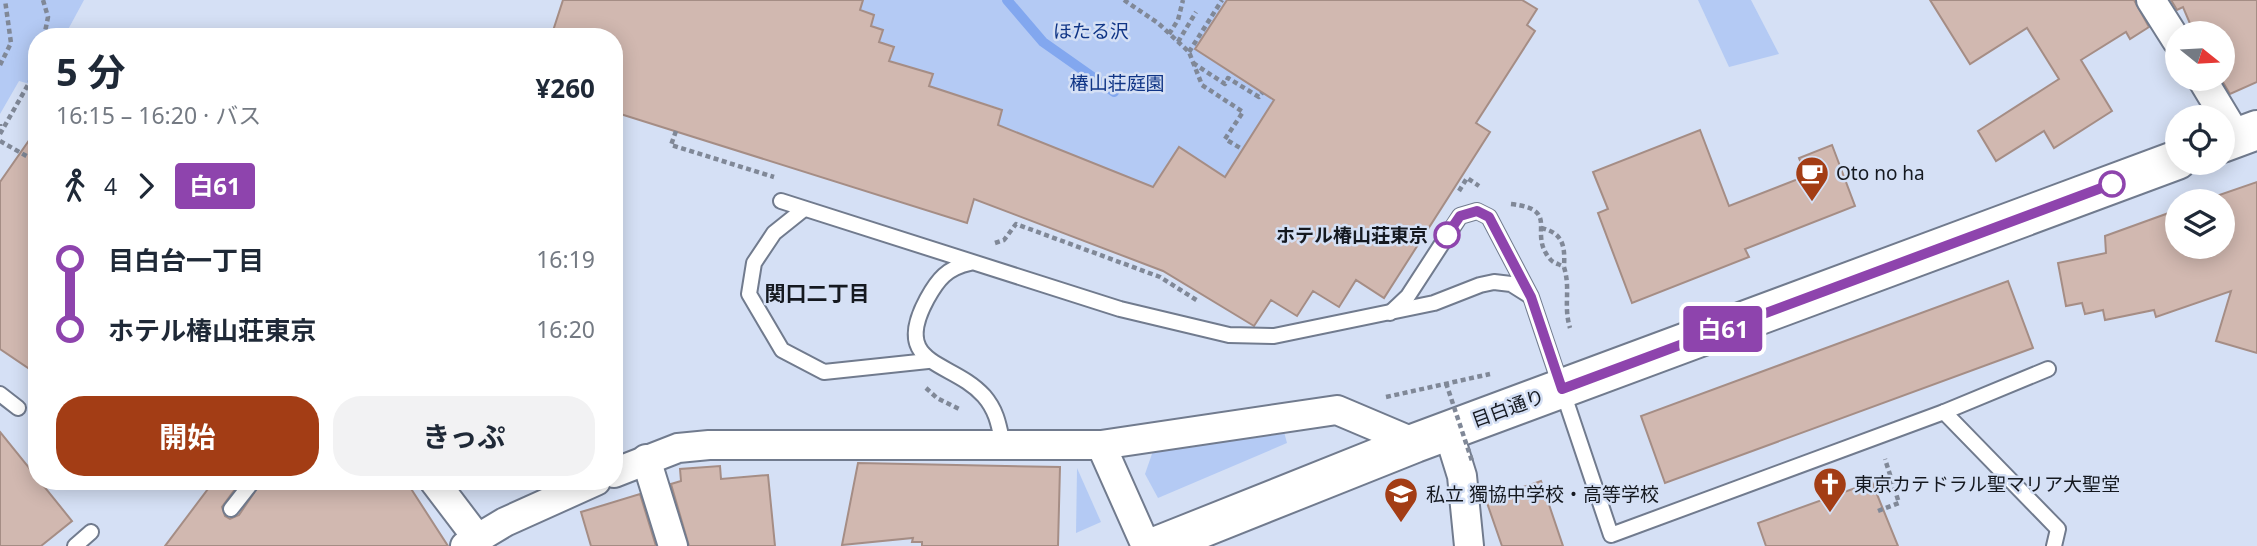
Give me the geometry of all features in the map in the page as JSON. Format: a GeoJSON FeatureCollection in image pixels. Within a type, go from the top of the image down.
{"type":"FeatureCollection","features":[{"type":"Feature","properties":{"kind":"main road","name":"目白通り"},"geometry":{"type":"LineString","coordinates":[[1157,546],[1431,437],[2165,164]]}},
{"type":"Feature","properties":{"kind":"street"},"geometry":{"type":"LineString","coordinates":[[2151,0],[2165,22]]}},
{"type":"Feature","properties":{"kind":"street"},"geometry":{"type":"LineString","coordinates":[[2210,91],[2239,136]]}},
{"type":"Feature","properties":{"kind":"street"},"geometry":{"type":"LineString","coordinates":[[623,469],[678,448],[709,445],[1101,445],[1337,410],[1431,437],[1462,476],[1469,546]]}},
{"type":"Feature","properties":{"kind":"street"},"geometry":{"type":"LineString","coordinates":[[1101,445],[1146,546]]}},
{"type":"Feature","properties":{"kind":"street"},"geometry":{"type":"LineString","coordinates":[[646,458],[673,546]]}},
{"type":"Feature","properties":{"kind":"street"},"geometry":{"type":"LineString","coordinates":[[439,490],[471,542],[505,522],[576,490]]}},
{"type":"Feature","properties":{"kind":"lane"},"geometry":{"type":"LineString","coordinates":[[781,201],[1120,309],[1230,335],[1273,336],[1390,313],[1434,303],[1494,282],[1511,284],[1531,297]]}},
{"type":"Feature","properties":{"kind":"lane"},"geometry":{"type":"LineString","coordinates":[[804,209],[774,233],[754,263],[749,295],[782,350],[824,372],[928,361],[958,376],[983,395],[997,414],[1003,445]]}},
{"type":"Feature","properties":{"kind":"lane"},"geometry":{"type":"LineString","coordinates":[[1390,313],[1408,296],[1460,216],[1477,211],[1489,217],[1500,233],[1531,297],[1611,535],[1944,412],[2048,369]]}},
{"type":"Feature","properties":{"kind":"lane"},"geometry":{"type":"LineString","coordinates":[[928,361],[916,340],[919,313],[938,279],[954,267],[972,262]]}},
{"type":"Feature","properties":{"kind":"lane"},"geometry":{"type":"LineString","coordinates":[[0,394],[18,408]]}},
{"type":"Feature","properties":{"kind":"lane"},"geometry":{"type":"LineString","coordinates":[[1944,412],[2058,530],[2054,546]]}},
{"type":"Feature","properties":{"kind":"lane"},"geometry":{"type":"LineString","coordinates":[[230,509],[246,490]]}},
{"type":"Feature","properties":{"kind":"lane"},"geometry":{"type":"LineString","coordinates":[[75,546],[91,532]]}},
{"type":"Feature","properties":{"kind":"path"},"geometry":{"type":"LineString","coordinates":[[0,65],[10,43],[5,0]]}},
{"type":"Feature","properties":{"kind":"path"},"geometry":{"type":"LineString","coordinates":[[43,0],[48,17],[46,28]]}},
{"type":"Feature","properties":{"kind":"path"},"geometry":{"type":"LineString","coordinates":[[1124,0],[1139,9],[1189,52],[1202,85],[1243,112],[1225,139],[1242,149]]}},
{"type":"Feature","properties":{"kind":"path"},"geometry":{"type":"LineString","coordinates":[[1135,0],[1139,9]]}},
{"type":"Feature","properties":{"kind":"path"},"geometry":{"type":"LineString","coordinates":[[1169,34],[1178,20],[1183,0]]}},
{"type":"Feature","properties":{"kind":"path"},"geometry":{"type":"LineString","coordinates":[[1189,52],[1222,0]]}},
{"type":"Feature","properties":{"kind":"path"},"geometry":{"type":"LineString","coordinates":[[1178,42],[1196,12]]}},
{"type":"Feature","properties":{"kind":"path"},"geometry":{"type":"LineString","coordinates":[[1192,63],[1224,84],[1228,78],[1259,97],[1262,93]]}},
{"type":"Feature","properties":{"kind":"path"},"geometry":{"type":"LineString","coordinates":[[0,134],[28,85]]}},
{"type":"Feature","properties":{"kind":"path"},"geometry":{"type":"LineString","coordinates":[[676,131],[671,145],[786,181]]}},
{"type":"Feature","properties":{"kind":"path"},"geometry":{"type":"LineString","coordinates":[[0,141],[28,157]]}},
{"type":"Feature","properties":{"kind":"path"},"geometry":{"type":"LineString","coordinates":[[1453,200],[1467,178],[1487,191]]}},
{"type":"Feature","properties":{"kind":"path"},"geometry":{"type":"LineString","coordinates":[[1507,204],[1533,208],[1540,215],[1543,248],[1551,261],[1564,267]]}},
{"type":"Feature","properties":{"kind":"path"},"geometry":{"type":"LineString","coordinates":[[990,246],[1004,240],[1016,224],[1160,277],[1204,305]]}},
{"type":"Feature","properties":{"kind":"path"},"geometry":{"type":"LineString","coordinates":[[1541,228],[1558,235],[1565,244],[1564,267],[1568,290],[1564,309],[1572,333]]}},
{"type":"Feature","properties":{"kind":"path"},"geometry":{"type":"LineString","coordinates":[[1385,397],[1493,373]]}},
{"type":"Feature","properties":{"kind":"path"},"geometry":{"type":"LineString","coordinates":[[1446,383],[1472,461]]}},
{"type":"Feature","properties":{"kind":"path"},"geometry":{"type":"LineString","coordinates":[[1878,436],[1899,503],[1878,511]]}},
{"type":"Feature","properties":{"kind":"green space"},"geometry":{"type":"Polygon","coordinates":[[[0,0],[84,0],[69,28],[28,28],[28,84],[19,81],[0,114],[0,0]]]}},
{"type":"Feature","properties":{"kind":"green space","name":"椿山荘庭園"},"geometry":{"type":"Polygon","coordinates":[[[863,0],[1227,0],[1195,49],[1274,100],[1225,177],[1153,187],[997,125],[1002,109],[929,86],[932,74],[889,61],[894,47],[879,42],[882,30],[871,26],[874,15],[860,10],[863,0]]]}},
{"type":"Feature","properties":{"kind":"green space"},"geometry":{"type":"Polygon","coordinates":[[[1698,0],[1751,0],[1779,54],[1729,67],[1698,0]]]}},
{"type":"Feature","properties":{"kind":"green space"},"geometry":{"type":"Polygon","coordinates":[[[1283,428],[1287,443],[1158,498],[1145,474],[1154,448],[1283,428]]]}},
{"type":"Feature","properties":{"kind":"green space"},"geometry":{"type":"Polygon","coordinates":[[[1077,468],[1101,522],[1076,533],[1077,468]]]}},
{"type":"Feature","properties":{"kind":"building"},"geometry":{"type":"Polygon","coordinates":[[[563,0],[863,0],[860,10],[874,15],[871,26],[883,30],[879,42],[894,47],[889,61],[933,74],[929,86],[1002,110],[998,125],[1153,187],[1179,147],[1225,177],[1274,100],[1195,49],[1227,0],[1522,0],[1537,9],[1527,25],[1535,31],[1476,123],[1490,132],[1384,298],[1356,280],[1339,307],[1313,291],[1297,316],[1271,300],[1254,326],[1163,271],[974,199],[967,223],[623,115],[623,28],[554,28],[563,0]]]}},
{"type":"Feature","properties":{"kind":"building"},"geometry":{"type":"Polygon","coordinates":[[[1930,0],[2134,0],[2149,27],[2130,39],[2126,32],[2081,60],[2112,111],[2054,148],[2044,131],[1996,161],[1978,131],[2059,79],[2027,28],[1970,64],[1930,0]]]}},
{"type":"Feature","properties":{"kind":"building"},"geometry":{"type":"Polygon","coordinates":[[[2171,0],[2257,0],[2257,82],[2230,94],[2228,91],[2235,91],[2235,21],[2189,21],[2183,7],[2177,10],[2171,0]]]}},
{"type":"Feature","properties":{"kind":"building"},"geometry":{"type":"Polygon","coordinates":[[[1700,130],[1729,206],[1806,176],[1799,158],[1832,145],[1855,206],[1745,249],[1749,257],[1632,303],[1598,213],[1608,209],[1593,172],[1700,130]]]}},
{"type":"Feature","properties":{"kind":"building"},"geometry":{"type":"Polygon","coordinates":[[[28,142],[28,368],[0,349],[0,182],[28,142]]]}},
{"type":"Feature","properties":{"kind":"building"},"geometry":{"type":"Polygon","coordinates":[[[2257,182],[2257,353],[2216,341],[2231,291],[2156,317],[2154,310],[2105,320],[2103,310],[2085,314],[2082,303],[2066,306],[2058,263],[2106,253],[2105,236],[2165,214],[2165,259],[2235,259],[2235,190],[2257,182]]]}},
{"type":"Feature","properties":{"kind":"building"},"geometry":{"type":"Polygon","coordinates":[[[2008,281],[2033,348],[1665,483],[1641,416],[2008,281]]]}},
{"type":"Feature","properties":{"kind":"building"},"geometry":{"type":"Polygon","coordinates":[[[0,432],[28,467],[28,490],[47,490],[72,521],[41,546],[0,546],[0,432]]]}},
{"type":"Feature","properties":{"kind":"building"},"geometry":{"type":"Polygon","coordinates":[[[858,463],[1060,467],[1058,546],[922,546],[922,542],[912,542],[913,538],[842,545],[858,463]]]}},
{"type":"Feature","properties":{"kind":"building"},"geometry":{"type":"Polygon","coordinates":[[[720,466],[721,479],[768,475],[775,546],[689,546],[671,484],[681,481],[680,469],[720,466]]]}},
{"type":"Feature","properties":{"kind":"building"},"geometry":{"type":"Polygon","coordinates":[[[1541,481],[1563,546],[1502,546],[1486,500],[1541,481]]]}},
{"type":"Feature","properties":{"kind":"building","name":"東京カテドラル聖マリア大聖堂"},"geometry":{"type":"Polygon","coordinates":[[[1872,482],[1898,546],[1766,546],[1758,523],[1872,482]]]}},
{"type":"Feature","properties":{"kind":"building"},"geometry":{"type":"Polygon","coordinates":[[[207,490],[234,490],[222,507],[225,516],[230,519],[239,515],[256,490],[412,490],[448,546],[165,546],[207,490]]]}},
{"type":"Feature","properties":{"kind":"building"},"geometry":{"type":"Polygon","coordinates":[[[640,494],[656,546],[591,546],[581,512],[640,494]]]}},
{"type":"Feature","properties":{"kind":"waterway"},"geometry":{"type":"LineString","coordinates":[[1007,0],[1043,42],[1114,92]]}},
{"type":"Feature","properties":{"kind":"bus line","name":"白61"},"geometry":{"type":"LineString","coordinates":[[1447,235],[1460,216],[1477,211],[1489,217],[1500,233],[1531,297],[1562,389],[2112,184]]}},
{"type":"Feature","properties":{"kind":"place","name":"Oto no ha"},"geometry":{"type":"Point","coordinates":[1812,203]}},
{"type":"Feature","properties":{"kind":"place","name":"ホテル椿山荘東京"},"geometry":{"type":"Point","coordinates":[1447,235]}},
{"type":"Feature","properties":{"kind":"place","name":"東京カテドラル聖マリア大聖堂"},"geometry":{"type":"Point","coordinates":[1830,514]}},
{"type":"Feature","properties":{"kind":"place","name":"私立 獨協中学校・高等学校"},"geometry":{"type":"Point","coordinates":[1401,524]}},
{"type":"Feature","properties":{"kind":"district","name":"関口二丁目"},"geometry":{"type":"Point","coordinates":[817,294]}},
{"type":"Feature","properties":{"kind":"park label","name":"ほたる沢"},"geometry":{"type":"Point","coordinates":[1091,31]}}]}
